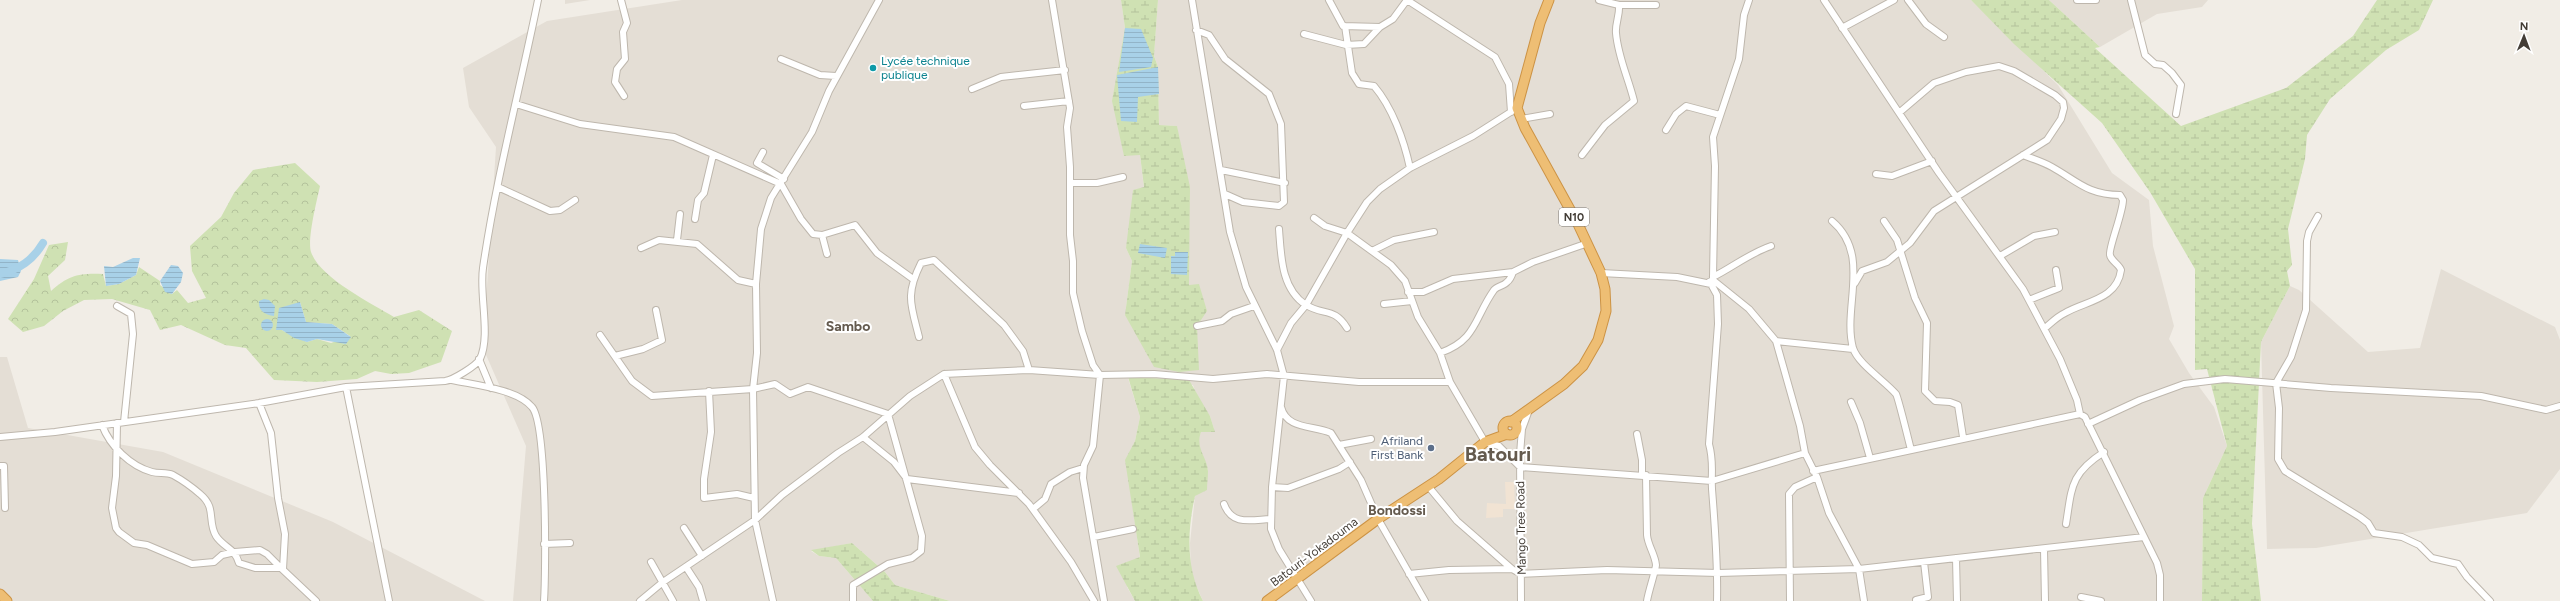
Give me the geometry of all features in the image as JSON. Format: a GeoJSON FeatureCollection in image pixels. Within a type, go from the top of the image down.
{"type":"FeatureCollection","features":[{"type":"Feature","properties":{"kind":"highway"},"geometry":{"type":"LineString","coordinates":[[1514,110],[1540,23],[1550,0]]}},
{"type":"Feature","properties":{"kind":"highway","name":"N10"},"geometry":{"type":"LineString","coordinates":[[1514,110],[1521,119],[1588,244],[1601,273],[1605,289],[1606,311],[1598,340],[1590,356],[1575,375],[1527,411]]}},
{"type":"Feature","properties":{"kind":"highway","name":"Batouri-Yokadouma"},"geometry":{"type":"LineString","coordinates":[[1267,601],[1378,519],[1428,486],[1488,441],[1505,431],[1514,434],[1514,425],[1527,411]]}},
{"type":"Feature","properties":{"kind":"highway"},"geometry":{"type":"LineString","coordinates":[[0,594],[7,601]]}},
{"type":"Feature","properties":{"kind":"street"},"geometry":{"type":"LineString","coordinates":[[491,388],[479,360],[483,331],[482,274],[498,187],[538,0]]}},
{"type":"Feature","properties":{"kind":"street"},"geometry":{"type":"LineString","coordinates":[[621,0],[627,23],[623,32],[624,59],[617,69],[615,82],[624,96]]}},
{"type":"Feature","properties":{"kind":"street"},"geometry":{"type":"LineString","coordinates":[[773,601],[755,520],[754,498],[753,389],[757,353],[756,284],[761,229],[771,198],[783,181],[812,132],[836,76],[879,0]]}},
{"type":"Feature","properties":{"kind":"street"},"geometry":{"type":"LineString","coordinates":[[1052,0],[1069,101],[1067,127],[1073,293],[1082,331],[1093,365],[1100,375],[1092,446],[1083,468],[1085,493],[1094,537],[1104,601]]}},
{"type":"Feature","properties":{"kind":"street"},"geometry":{"type":"LineString","coordinates":[[1192,0],[1225,194],[1230,232],[1246,287],[1254,306],[1277,350],[1284,376],[1270,519],[1274,538],[1297,580],[1312,601]]}},
{"type":"Feature","properties":{"kind":"street"},"geometry":{"type":"LineString","coordinates":[[1329,0],[1339,22],[1345,26],[1380,27]]}},
{"type":"Feature","properties":{"kind":"street"},"geometry":{"type":"LineString","coordinates":[[1277,350],[1291,323],[1306,305],[1347,233],[1367,202],[1380,189],[1410,168],[1473,136],[1514,110],[1509,84],[1495,57],[1407,0],[1393,19],[1380,27],[1364,44],[1346,45],[1304,34]]}},
{"type":"Feature","properties":{"kind":"street"},"geometry":{"type":"LineString","coordinates":[[1599,0],[1619,5],[1656,5]]}},
{"type":"Feature","properties":{"kind":"street"},"geometry":{"type":"LineString","coordinates":[[1717,601],[1718,573],[1712,480],[1714,461],[1709,444],[1718,324],[1717,295],[1713,280],[1715,166],[1713,137],[1739,59],[1744,15],[1749,0]]}},
{"type":"Feature","properties":{"kind":"street"},"geometry":{"type":"LineString","coordinates":[[1824,0],[1932,161],[2000,256],[2029,300],[2045,328],[2070,380],[2082,416],[2091,422],[2159,569],[2160,600],[2154,601]]}},
{"type":"Feature","properties":{"kind":"street"},"geometry":{"type":"LineString","coordinates":[[1842,28],[1894,0]]}},
{"type":"Feature","properties":{"kind":"street"},"geometry":{"type":"LineString","coordinates":[[1908,0],[1926,24],[1944,37]]}},
{"type":"Feature","properties":{"kind":"street"},"geometry":{"type":"LineString","coordinates":[[2077,0],[2096,0]]}},
{"type":"Feature","properties":{"kind":"street"},"geometry":{"type":"LineString","coordinates":[[2131,0],[2145,55],[2155,64],[2163,65],[2172,73],[2181,85],[2176,114]]}},
{"type":"Feature","properties":{"kind":"street"},"geometry":{"type":"LineString","coordinates":[[1582,155],[1605,125],[1634,101],[1629,78],[1622,66],[1616,31],[1620,17],[1619,5]]}},
{"type":"Feature","properties":{"kind":"street"},"geometry":{"type":"LineString","coordinates":[[1345,26],[1346,45],[1352,73],[1359,84],[1374,86],[1382,95],[1406,149],[1410,168]]}},
{"type":"Feature","properties":{"kind":"street"},"geometry":{"type":"LineString","coordinates":[[1196,30],[1209,35],[1225,58],[1269,94],[1281,124],[1285,183],[1284,202],[1279,206],[1244,202],[1225,194]]}},
{"type":"Feature","properties":{"kind":"street"},"geometry":{"type":"LineString","coordinates":[[781,59],[820,75],[836,76]]}},
{"type":"Feature","properties":{"kind":"street"},"geometry":{"type":"LineString","coordinates":[[1855,283],[1862,271],[1887,262],[1910,243],[1934,211],[1958,198],[2047,140],[2061,119],[2064,108],[2063,102],[2055,95],[2006,67],[1984,68],[1944,79],[1926,88],[1900,112]]}},
{"type":"Feature","properties":{"kind":"street"},"geometry":{"type":"LineString","coordinates":[[972,89],[1001,77],[1064,70]]}},
{"type":"Feature","properties":{"kind":"street"},"geometry":{"type":"LineString","coordinates":[[1024,106],[1069,101]]}},
{"type":"Feature","properties":{"kind":"street"},"geometry":{"type":"LineString","coordinates":[[516,104],[580,124],[674,137],[713,155],[783,181]]}},
{"type":"Feature","properties":{"kind":"street"},"geometry":{"type":"LineString","coordinates":[[1666,130],[1676,114],[1686,106],[1720,115]]}},
{"type":"Feature","properties":{"kind":"street"},"geometry":{"type":"LineString","coordinates":[[1521,119],[1550,114]]}},
{"type":"Feature","properties":{"kind":"street"},"geometry":{"type":"LineString","coordinates":[[763,152],[757,163],[783,181],[801,219],[813,234],[822,235],[855,225],[877,253],[913,279]]}},
{"type":"Feature","properties":{"kind":"street"},"geometry":{"type":"LineString","coordinates":[[695,219],[698,200],[704,193],[713,155]]}},
{"type":"Feature","properties":{"kind":"street"},"geometry":{"type":"LineString","coordinates":[[2023,155],[2052,167],[2078,185],[2093,192],[2120,195],[2123,200],[2121,216],[2109,254],[2121,270],[2118,279],[2101,300],[2063,313],[2045,328]]}},
{"type":"Feature","properties":{"kind":"street"},"geometry":{"type":"LineString","coordinates":[[1876,174],[1892,176],[1932,161]]}},
{"type":"Feature","properties":{"kind":"street"},"geometry":{"type":"LineString","coordinates":[[1221,170],[1285,183]]}},
{"type":"Feature","properties":{"kind":"street"},"geometry":{"type":"LineString","coordinates":[[1070,183],[1097,183],[1123,177]]}},
{"type":"Feature","properties":{"kind":"street"},"geometry":{"type":"LineString","coordinates":[[498,187],[550,211],[560,210],[575,200]]}},
{"type":"Feature","properties":{"kind":"street"},"geometry":{"type":"LineString","coordinates":[[677,240],[680,214]]}},
{"type":"Feature","properties":{"kind":"street"},"geometry":{"type":"LineString","coordinates":[[2318,216],[2306,241],[2306,310],[2291,357],[2276,383],[2279,408],[2278,459],[2285,471],[2360,517],[2368,523],[2374,532],[2402,537],[2419,545],[2434,559],[2450,560],[2458,564],[2467,577],[2490,601]]}},
{"type":"Feature","properties":{"kind":"street"},"geometry":{"type":"LineString","coordinates":[[1314,218],[1325,226],[1347,233],[1394,268],[1405,281],[1418,317],[1440,353],[1450,382],[1488,441],[1499,446],[1520,467],[1712,480],[1805,452]]}},
{"type":"Feature","properties":{"kind":"street"},"geometry":{"type":"LineString","coordinates":[[1884,220],[1896,240],[1915,298],[1927,323],[1925,391],[1935,401],[1950,402],[1958,405],[1963,437]]}},
{"type":"Feature","properties":{"kind":"street"},"geometry":{"type":"LineString","coordinates":[[1832,221],[1848,240],[1855,283],[1851,325],[1854,350],[1875,376],[1897,395],[1911,450]]}},
{"type":"Feature","properties":{"kind":"street"},"geometry":{"type":"LineString","coordinates":[[1279,229],[1286,281],[1306,305],[1340,317],[1347,328]]}},
{"type":"Feature","properties":{"kind":"street"},"geometry":{"type":"LineString","coordinates":[[1372,251],[1394,240],[1434,232]]}},
{"type":"Feature","properties":{"kind":"street"},"geometry":{"type":"LineString","coordinates":[[2000,256],[2034,236],[2055,232]]}},
{"type":"Feature","properties":{"kind":"street"},"geometry":{"type":"LineString","coordinates":[[822,235],[827,254]]}},
{"type":"Feature","properties":{"kind":"street"},"geometry":{"type":"LineString","coordinates":[[641,248],[659,240],[677,240],[697,244],[738,280],[756,284]]}},
{"type":"Feature","properties":{"kind":"street"},"geometry":{"type":"LineString","coordinates":[[1408,292],[1423,292],[1453,279],[1514,272],[1533,262],[1588,244]]}},
{"type":"Feature","properties":{"kind":"street"},"geometry":{"type":"LineString","coordinates":[[1713,280],[1749,254],[1771,246]]}},
{"type":"Feature","properties":{"kind":"street"},"geometry":{"type":"LineString","coordinates":[[919,338],[909,295],[913,279],[922,263],[934,260],[1004,325],[1024,351],[1029,370]]}},
{"type":"Feature","properties":{"kind":"street"},"geometry":{"type":"LineString","coordinates":[[2029,300],[2059,288],[2056,270]]}},
{"type":"Feature","properties":{"kind":"street"},"geometry":{"type":"LineString","coordinates":[[1440,353],[1454,348],[1467,338],[1478,324],[1495,289],[1507,282],[1514,272]]}},
{"type":"Feature","properties":{"kind":"street"},"geometry":{"type":"LineString","coordinates":[[1601,273],[1677,276],[1713,280],[1749,309],[1776,341],[1800,426],[1805,452],[1813,471],[1817,476],[1829,514],[1859,569],[1864,601]]}},
{"type":"Feature","properties":{"kind":"street"},"geometry":{"type":"LineString","coordinates":[[1384,304],[1412,301]]}},
{"type":"Feature","properties":{"kind":"street"},"geometry":{"type":"LineString","coordinates":[[116,306],[131,314],[134,334],[121,423],[112,508],[116,528],[134,543],[147,545],[197,564],[216,562],[222,555],[235,552],[263,551],[316,601]]}},
{"type":"Feature","properties":{"kind":"street"},"geometry":{"type":"LineString","coordinates":[[1197,326],[1222,321],[1231,314],[1254,306]]}},
{"type":"Feature","properties":{"kind":"street"},"geometry":{"type":"LineString","coordinates":[[616,356],[643,349],[662,340],[656,310]]}},
{"type":"Feature","properties":{"kind":"street"},"geometry":{"type":"LineString","coordinates":[[600,335],[632,381],[652,396],[753,389],[775,384],[790,394],[808,387],[888,414]]}},
{"type":"Feature","properties":{"kind":"street"},"geometry":{"type":"LineString","coordinates":[[1776,341],[1854,350]]}},
{"type":"Feature","properties":{"kind":"street"},"geometry":{"type":"LineString","coordinates":[[452,380],[479,360]]}},
{"type":"Feature","properties":{"kind":"street"},"geometry":{"type":"LineString","coordinates":[[640,601],[663,582],[755,520],[782,495],[838,453],[863,437],[921,387],[944,374],[1029,370],[1100,375],[1154,374],[1213,379],[1267,374],[1359,382],[1450,382]]}},
{"type":"Feature","properties":{"kind":"street"},"geometry":{"type":"LineString","coordinates":[[944,374],[976,447],[990,465],[1033,509],[1078,573],[1094,601]]}},
{"type":"Feature","properties":{"kind":"street"},"geometry":{"type":"LineString","coordinates":[[2091,422],[2140,400],[2195,382],[2225,378],[2276,383],[2481,396],[2546,410],[2560,406]]}},
{"type":"Feature","properties":{"kind":"street"},"geometry":{"type":"LineString","coordinates":[[0,436],[121,423],[258,403],[346,386],[452,380],[491,388],[522,399],[533,407],[537,415],[542,454],[544,601]]}},
{"type":"Feature","properties":{"kind":"street"},"geometry":{"type":"LineString","coordinates":[[346,386],[389,601]]}},
{"type":"Feature","properties":{"kind":"street"},"geometry":{"type":"LineString","coordinates":[[709,391],[711,432],[704,479],[704,498],[737,494],[754,498]]}},
{"type":"Feature","properties":{"kind":"street"},"geometry":{"type":"LineString","coordinates":[[1851,402],[1860,423],[1870,458]]}},
{"type":"Feature","properties":{"kind":"street"},"geometry":{"type":"LineString","coordinates":[[258,403],[271,433],[278,498],[285,534],[282,569]]}},
{"type":"Feature","properties":{"kind":"street"},"geometry":{"type":"LineString","coordinates":[[1281,405],[1288,420],[1297,425],[1331,433],[1361,480],[1378,519],[1425,601]]}},
{"type":"Feature","properties":{"kind":"street","name":"Mango Tree Road"},"geometry":{"type":"LineString","coordinates":[[1521,601],[1520,467],[1522,429],[1527,411]]}},
{"type":"Feature","properties":{"kind":"street"},"geometry":{"type":"LineString","coordinates":[[853,601],[853,585],[888,564],[912,558],[921,551],[922,536],[888,414]]}},
{"type":"Feature","properties":{"kind":"street"},"geometry":{"type":"LineString","coordinates":[[1813,471],[1963,437],[2082,416]]}},
{"type":"Feature","properties":{"kind":"street"},"geometry":{"type":"LineString","coordinates":[[1279,423],[1288,420]]}},
{"type":"Feature","properties":{"kind":"street"},"geometry":{"type":"LineString","coordinates":[[102,425],[110,442],[118,448],[126,459],[153,472],[172,475],[201,495],[212,510],[214,531],[218,538],[235,552],[241,565],[265,569],[282,569]]}},
{"type":"Feature","properties":{"kind":"street"},"geometry":{"type":"LineString","coordinates":[[1637,434],[1644,475],[1648,545],[1654,555],[1656,567],[1647,601]]}},
{"type":"Feature","properties":{"kind":"street"},"geometry":{"type":"LineString","coordinates":[[863,437],[894,462],[907,479],[1019,493]]}},
{"type":"Feature","properties":{"kind":"street"},"geometry":{"type":"LineString","coordinates":[[1339,445],[1371,439]]}},
{"type":"Feature","properties":{"kind":"street"},"geometry":{"type":"LineString","coordinates":[[2066,524],[2073,481],[2093,459],[2104,452]]}},
{"type":"Feature","properties":{"kind":"street"},"geometry":{"type":"LineString","coordinates":[[1272,487],[1288,488],[1339,469],[1350,462]]}},
{"type":"Feature","properties":{"kind":"street"},"geometry":{"type":"LineString","coordinates":[[0,466],[4,466],[2,496],[5,508]]}},
{"type":"Feature","properties":{"kind":"street"},"geometry":{"type":"LineString","coordinates":[[1033,509],[1044,499],[1051,484],[1070,472],[1083,468]]}},
{"type":"Feature","properties":{"kind":"street"},"geometry":{"type":"LineString","coordinates":[[1790,601],[1791,572],[1789,494],[1795,487],[1817,476]]}},
{"type":"Feature","properties":{"kind":"street"},"geometry":{"type":"LineString","coordinates":[[1428,486],[1457,521],[1512,569],[1521,574],[1607,570],[1718,573],[1859,569],[2144,537]]}},
{"type":"Feature","properties":{"kind":"street"},"geometry":{"type":"LineString","coordinates":[[1224,504],[1229,515],[1234,518],[1270,519]]}},
{"type":"Feature","properties":{"kind":"street"},"geometry":{"type":"LineString","coordinates":[[684,528],[702,556]]}},
{"type":"Feature","properties":{"kind":"street"},"geometry":{"type":"LineString","coordinates":[[1094,537],[1133,529]]}},
{"type":"Feature","properties":{"kind":"street"},"geometry":{"type":"LineString","coordinates":[[544,544],[570,543]]}},
{"type":"Feature","properties":{"kind":"street"},"geometry":{"type":"LineString","coordinates":[[2044,549],[2045,601]]}},
{"type":"Feature","properties":{"kind":"street"},"geometry":{"type":"LineString","coordinates":[[1956,558],[1957,601]]}},
{"type":"Feature","properties":{"kind":"street"},"geometry":{"type":"LineString","coordinates":[[651,562],[673,601]]}},
{"type":"Feature","properties":{"kind":"street"},"geometry":{"type":"LineString","coordinates":[[1916,600],[1928,598],[1924,562]]}},
{"type":"Feature","properties":{"kind":"street"},"geometry":{"type":"LineString","coordinates":[[686,567],[699,587],[703,601]]}},
{"type":"Feature","properties":{"kind":"street"},"geometry":{"type":"LineString","coordinates":[[1409,574],[1449,570],[1512,569]]}},
{"type":"Feature","properties":{"kind":"street"},"geometry":{"type":"LineString","coordinates":[[2081,597],[2101,601]]}},
{"type":"Feature","properties":{"kind":"shaded area"},"geometry":{"type":"Polygon","coordinates":[[[565,0],[590,0],[565,4],[565,0]]]}},
{"type":"Feature","properties":{"kind":"shaded area"},"geometry":{"type":"Polygon","coordinates":[[[682,0],[1121,0],[1125,28],[1117,75],[1124,155],[1140,155],[1144,188],[1126,248],[1132,261],[1125,315],[1189,285],[1177,126],[1159,125],[1158,67],[1154,56],[1158,0],[1971,0],[2058,85],[2112,173],[2149,200],[2153,246],[2174,326],[2169,339],[2189,373],[2214,407],[2227,446],[2203,498],[2202,601],[1203,601],[1191,574],[1190,543],[1195,496],[1208,470],[1200,452],[1198,438],[1201,432],[1215,432],[1210,416],[1198,399],[1193,385],[1128,378],[1140,417],[1135,441],[1126,460],[1140,558],[1127,587],[1135,601],[950,601],[895,585],[885,572],[852,543],[811,551],[819,556],[836,558],[873,601],[513,601],[526,446],[483,348],[496,147],[469,107],[463,68],[547,21],[682,0]]]}},
{"type":"Feature","properties":{"kind":"shaded area"},"geometry":{"type":"Polygon","coordinates":[[[2049,0],[2208,0],[2202,7],[2157,14],[2100,47],[2049,0]]]}},
{"type":"Feature","properties":{"kind":"shaded area"},"geometry":{"type":"Polygon","coordinates":[[[2441,269],[2555,327],[2560,340],[2560,469],[2527,513],[2316,548],[2267,549],[2261,342],[2290,286],[2299,290],[2368,352],[2420,348],[2441,269]]]}},
{"type":"Feature","properties":{"kind":"shaded area"},"geometry":{"type":"Polygon","coordinates":[[[0,357],[7,357],[28,428],[163,452],[333,522],[485,601],[0,601],[0,357]]]}},
{"type":"Feature","properties":{"kind":"shaded area"},"geometry":{"type":"Polygon","coordinates":[[[1505,482],[1514,482],[1515,509],[1503,509],[1503,517],[1486,518],[1487,503],[1506,504],[1505,482]]]}},
{"type":"Feature","properties":{"kind":"green space"},"geometry":{"type":"Polygon","coordinates":[[[1121,0],[1158,0],[1154,56],[1158,67],[1159,125],[1177,126],[1190,187],[1189,285],[1199,284],[1207,311],[1197,326],[1199,370],[1179,372],[1154,367],[1125,315],[1132,261],[1126,248],[1133,190],[1144,187],[1140,155],[1124,156],[1112,101],[1125,28],[1121,0]]]}},
{"type":"Feature","properties":{"kind":"green space"},"geometry":{"type":"Polygon","coordinates":[[[1971,0],[2049,0],[2100,47],[2095,48],[2181,126],[2286,88],[2353,36],[2377,0],[2433,0],[2419,30],[2386,50],[2330,99],[2307,135],[2305,159],[2288,229],[2292,265],[2287,271],[2290,286],[2261,342],[2252,524],[2261,601],[2202,601],[2203,498],[2227,446],[2207,369],[2195,370],[2195,269],[2150,192],[2102,123],[2014,44],[1971,0]]]}},
{"type":"Feature","properties":{"kind":"green space"},"geometry":{"type":"Polygon","coordinates":[[[295,163],[320,186],[310,238],[311,252],[316,262],[347,289],[394,317],[419,310],[452,331],[441,362],[409,373],[391,374],[375,371],[357,379],[317,382],[274,380],[246,348],[225,345],[181,325],[160,330],[150,310],[112,299],[84,300],[63,311],[44,326],[23,332],[8,319],[34,279],[49,245],[68,242],[65,260],[48,276],[51,291],[69,278],[87,274],[103,274],[106,286],[119,284],[136,275],[139,267],[160,281],[160,285],[172,294],[177,290],[188,303],[206,298],[192,271],[190,246],[221,217],[234,193],[253,170],[295,163]],[[300,302],[282,330],[307,342],[317,339],[331,343],[350,336],[332,324],[306,322],[300,302]]]}},
{"type":"Feature","properties":{"kind":"green space"},"geometry":{"type":"Polygon","coordinates":[[[1128,377],[1189,380],[1210,416],[1215,432],[1201,432],[1199,443],[1208,471],[1207,490],[1195,496],[1190,523],[1190,550],[1193,576],[1203,601],[1135,601],[1116,566],[1140,557],[1125,460],[1135,441],[1140,417],[1128,377]]]}},
{"type":"Feature","properties":{"kind":"green space"},"geometry":{"type":"Polygon","coordinates":[[[852,543],[885,572],[895,585],[950,601],[873,601],[836,558],[819,556],[811,550],[852,543]]]}},
{"type":"Feature","properties":{"kind":"water"},"geometry":{"type":"Polygon","coordinates":[[[1125,28],[1141,29],[1153,58],[1151,67],[1119,72],[1125,28]]]}},
{"type":"Feature","properties":{"kind":"water"},"geometry":{"type":"Polygon","coordinates":[[[1158,67],[1159,94],[1138,97],[1137,122],[1121,121],[1117,75],[1158,67]]]}},
{"type":"Feature","properties":{"kind":"water"},"geometry":{"type":"Polygon","coordinates":[[[1140,244],[1167,248],[1165,258],[1138,253],[1140,244]]]}},
{"type":"Feature","properties":{"kind":"water"},"geometry":{"type":"Polygon","coordinates":[[[1175,252],[1188,252],[1187,275],[1171,274],[1171,256],[1175,256],[1175,252]]]}},
{"type":"Feature","properties":{"kind":"water"},"geometry":{"type":"Polygon","coordinates":[[[133,258],[140,258],[136,275],[119,284],[106,286],[104,266],[113,267],[133,258]]]}},
{"type":"Feature","properties":{"kind":"water"},"geometry":{"type":"Polygon","coordinates":[[[0,259],[18,260],[21,271],[18,277],[0,281],[0,259]]]}},
{"type":"Feature","properties":{"kind":"water"},"geometry":{"type":"Polygon","coordinates":[[[171,265],[178,266],[183,273],[181,282],[172,294],[165,292],[160,281],[171,265]]]}},
{"type":"Feature","properties":{"kind":"water"},"geometry":{"type":"Polygon","coordinates":[[[264,299],[269,300],[275,306],[274,316],[268,315],[261,310],[259,301],[264,299]]]}},
{"type":"Feature","properties":{"kind":"water"},"geometry":{"type":"Polygon","coordinates":[[[300,302],[306,322],[332,324],[351,337],[346,344],[317,339],[307,342],[294,338],[282,330],[276,330],[279,308],[300,302]]]}},
{"type":"Feature","properties":{"kind":"water"},"geometry":{"type":"Polygon","coordinates":[[[267,319],[271,321],[273,325],[271,329],[267,331],[263,329],[261,325],[263,321],[267,319]]]}},
{"type":"Feature","properties":{"kind":"waterway"},"geometry":{"type":"LineString","coordinates":[[0,274],[25,263],[35,254],[43,243]]}},
{"type":"Feature","properties":{"kind":"place","name":"Lycée technique publique"},"geometry":{"type":"Point","coordinates":[873,68]}},
{"type":"Feature","properties":{"kind":"place","name":"Afriland First Bank"},"geometry":{"type":"Point","coordinates":[1431,448]}},
{"type":"Feature","properties":{"kind":"district","name":"Sambo"},"geometry":{"type":"Point","coordinates":[848,326]}},
{"type":"Feature","properties":{"kind":"district","name":"Batouri"},"geometry":{"type":"Point","coordinates":[1498,454]}},
{"type":"Feature","properties":{"kind":"district","name":"Bondossi"},"geometry":{"type":"Point","coordinates":[1397,510]}}]}
